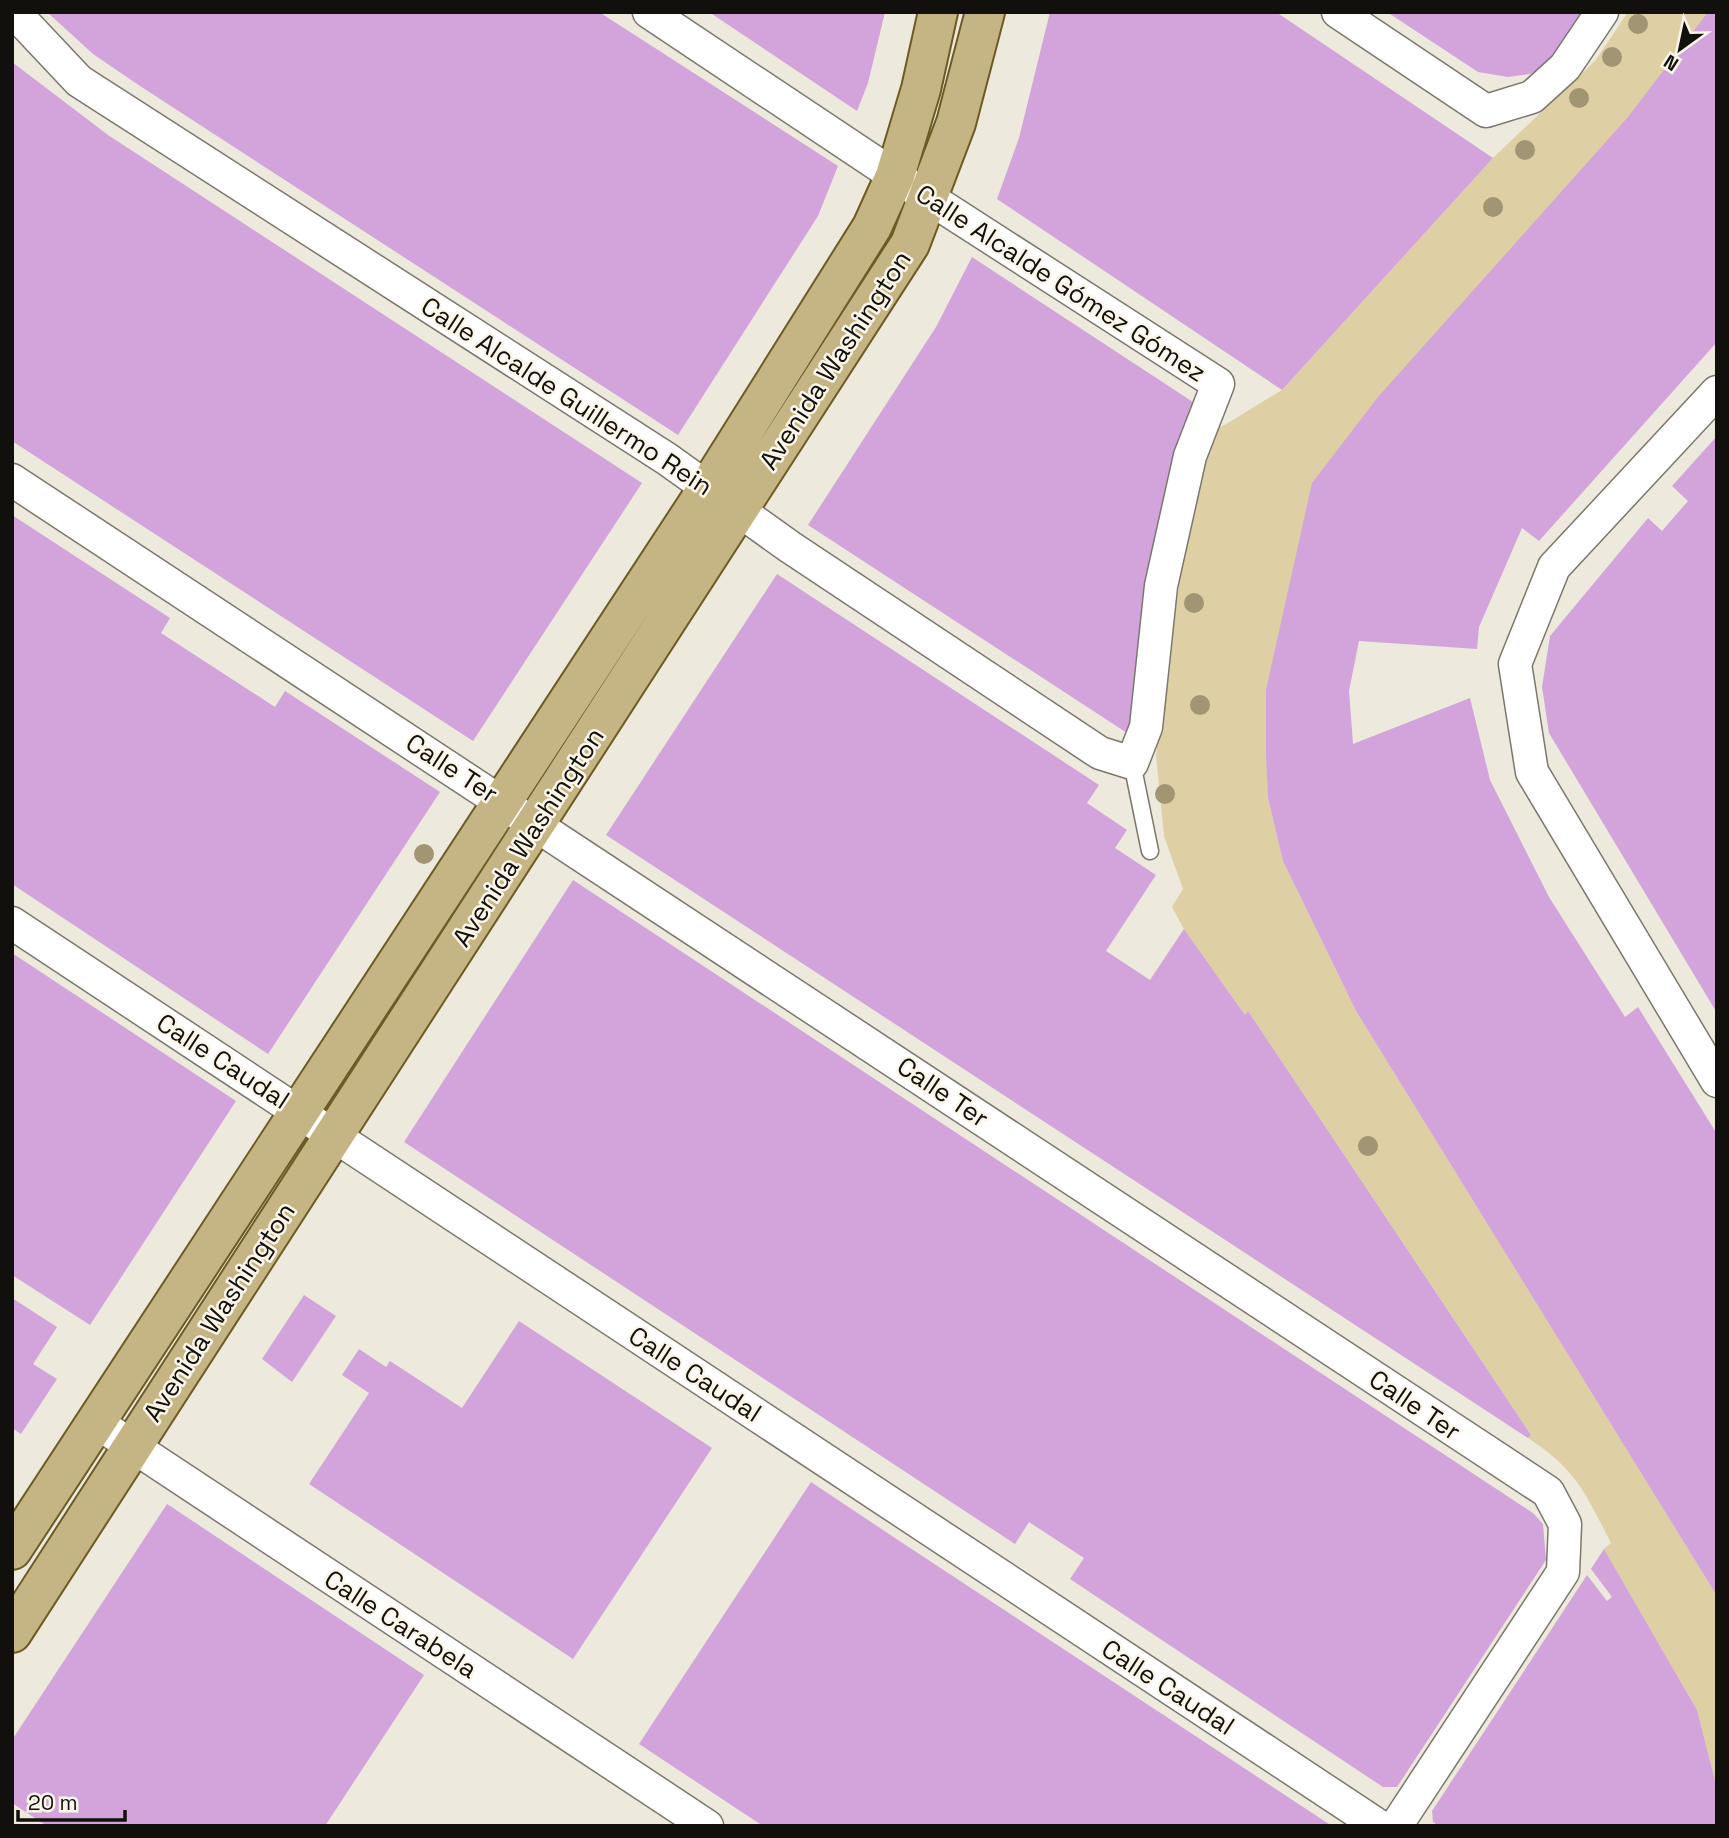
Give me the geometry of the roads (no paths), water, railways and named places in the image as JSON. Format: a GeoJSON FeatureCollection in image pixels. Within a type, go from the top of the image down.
{"type":"FeatureCollection","features":[{"type":"Feature","properties":{"kind":"main road","name":"Avenida Washington"},"geometry":{"type":"LineString","coordinates":[[12,1550],[708,488],[872,227],[895,176],[921,89],[938,12]]}},
{"type":"Feature","properties":{"kind":"main road","name":"Avenida Washington"},"geometry":{"type":"LineString","coordinates":[[12,1633],[910,244],[956,123],[985,12]]}},
{"type":"Feature","properties":{"kind":"street","name":"Calle Alcalde Guillermo Rein"},"geometry":{"type":"LineString","coordinates":[[14,12],[79,81],[708,488],[1100,753],[1132,763]]}},
{"type":"Feature","properties":{"kind":"street","name":"Calle Alcalde Gómez Gómez"},"geometry":{"type":"LineString","coordinates":[[649,12],[895,176],[930,196],[1218,384],[1187,469],[1161,586],[1146,727],[1132,763]]}},
{"type":"Feature","properties":{"kind":"street"},"geometry":{"type":"LineString","coordinates":[[1338,12],[1486,111],[1532,97],[1565,67],[1602,12]]}},
{"type":"Feature","properties":{"kind":"street"},"geometry":{"type":"LineString","coordinates":[[1717,392],[1554,567],[1515,664],[1532,772],[1717,1081]]}},
{"type":"Feature","properties":{"kind":"street","name":"Calle Ter"},"geometry":{"type":"LineString","coordinates":[[12,480],[538,823],[1548,1492],[1565,1524],[1563,1572],[1396,1826]]}},
{"type":"Feature","properties":{"kind":"street","name":"Calle Caudal"},"geometry":{"type":"LineString","coordinates":[[12,923],[1379,1826]]}},
{"type":"Feature","properties":{"kind":"street","name":"Calle Carabela"},"geometry":{"type":"LineString","coordinates":[[96,1422],[707,1826]]}},
{"type":"Feature","properties":{"kind":"lane"},"geometry":{"type":"LineString","coordinates":[[1132,763],[1150,851]]}}]}
